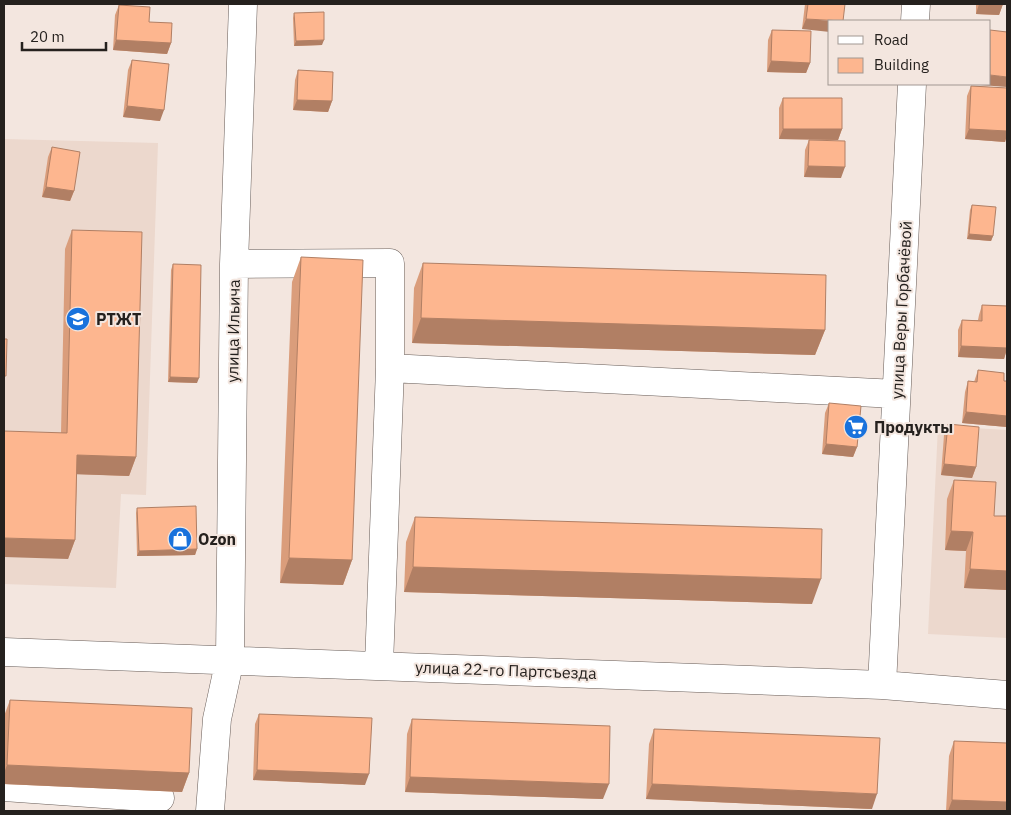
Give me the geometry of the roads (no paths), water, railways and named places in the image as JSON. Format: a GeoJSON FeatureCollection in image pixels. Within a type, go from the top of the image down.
{"type":"FeatureCollection","features":[{"type":"Feature","properties":{"kind":"street","name":"улица Ильича"},"geometry":{"type":"LineString","coordinates":[[210,811],[217,719],[230,659],[234,264],[243,4]]}},
{"type":"Feature","properties":{"kind":"street"},"geometry":{"type":"LineString","coordinates":[[915,20],[916,4]]}},
{"type":"Feature","properties":{"kind":"street","name":"улица Веры Горбачёвой"},"geometry":{"type":"LineString","coordinates":[[882,685],[912,85]]}},
{"type":"Feature","properties":{"kind":"street"},"geometry":{"type":"LineString","coordinates":[[234,264],[390,263],[390,368],[379,665]]}},
{"type":"Feature","properties":{"kind":"street"},"geometry":{"type":"LineString","coordinates":[[390,368],[896,394]]}},
{"type":"Feature","properties":{"kind":"street","name":"улица 22-го Партсъезда"},"geometry":{"type":"LineString","coordinates":[[4,652],[882,685],[1007,696]]}},
{"type":"Feature","properties":{"kind":"street"},"geometry":{"type":"LineString","coordinates":[[4,787],[160,798]]}},
{"type":"Feature","properties":{"kind":"place","name":"РТЖТ"},"geometry":{"type":"Point","coordinates":[78,319]}},
{"type":"Feature","properties":{"kind":"place","name":"Продукты"},"geometry":{"type":"Point","coordinates":[856,427]}},
{"type":"Feature","properties":{"kind":"place","name":"Ozon"},"geometry":{"type":"Point","coordinates":[180,539]}}]}
